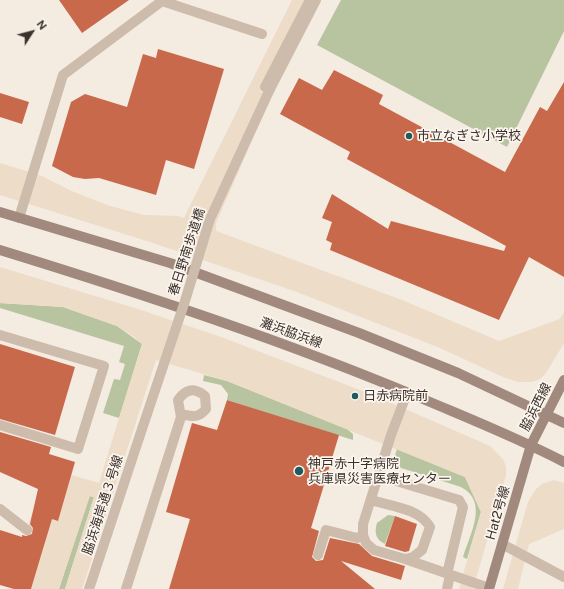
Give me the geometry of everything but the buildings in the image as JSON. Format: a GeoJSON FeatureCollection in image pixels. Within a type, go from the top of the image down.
{"type":"FeatureCollection","features":[{"type":"Feature","properties":{"kind":"street"},"geometry":{"type":"LineString","coordinates":[[19,218],[63,75],[88,56],[162,0],[262,34]]}},
{"type":"Feature","properties":{"kind":"street"},"geometry":{"type":"LineString","coordinates":[[270,89],[265,87],[310,0]]}},
{"type":"Feature","properties":{"kind":"street","name":"春日野南歩道橋"},"geometry":{"type":"LineString","coordinates":[[142,429],[210,219],[270,89],[316,0]]}},
{"type":"Feature","properties":{"kind":"street","name":"灘浜脇浜線"},"geometry":{"type":"LineString","coordinates":[[0,212],[170,263],[359,333],[458,373],[564,423]]}},
{"type":"Feature","properties":{"kind":"street","name":"灘浜脇浜線"},"geometry":{"type":"LineString","coordinates":[[0,250],[125,288],[368,376],[531,445],[564,462]]}},
{"type":"Feature","properties":{"kind":"street"},"geometry":{"type":"LineString","coordinates":[[0,335],[104,366],[78,449],[0,426]]}},
{"type":"Feature","properties":{"kind":"street","name":"脇浜西線"},"geometry":{"type":"LineString","coordinates":[[531,445],[564,380]]}},
{"type":"Feature","properties":{"kind":"street"},"geometry":{"type":"LineString","coordinates":[[407,393],[391,435],[364,524],[363,535],[366,543],[374,550],[405,559],[489,589]]}},
{"type":"Feature","properties":{"kind":"street"},"geometry":{"type":"LineString","coordinates":[[126,589],[181,418]]}},
{"type":"Feature","properties":{"kind":"street","name":"脇浜海岸通３号線"},"geometry":{"type":"LineString","coordinates":[[90,589],[142,429]]}},
{"type":"Feature","properties":{"kind":"street","name":"Hat2号線"},"geometry":{"type":"LineString","coordinates":[[489,589],[531,445]]}},
{"type":"Feature","properties":{"kind":"street"},"geometry":{"type":"LineString","coordinates":[[393,480],[459,500],[463,507],[445,573],[447,589]]}},
{"type":"Feature","properties":{"kind":"street"},"geometry":{"type":"LineString","coordinates":[[371,500],[415,513],[425,519],[430,527],[422,550],[413,557],[405,559]]}},
{"type":"Feature","properties":{"kind":"street"},"geometry":{"type":"LineString","coordinates":[[0,509],[27,530]]}},
{"type":"Feature","properties":{"kind":"street"},"geometry":{"type":"LineString","coordinates":[[318,555],[326,530],[357,538],[363,535]]}},
{"type":"Feature","properties":{"kind":"street"},"geometry":{"type":"LineString","coordinates":[[502,544],[564,577]]}},
{"type":"Feature","properties":{"kind":"street"},"geometry":{"type":"LineString","coordinates":[[422,550],[425,558],[445,573]]}},
{"type":"Feature","properties":{"kind":"green space"},"geometry":{"type":"Polygon","coordinates":[[[341,0],[564,0],[564,31],[507,147],[317,45],[341,0]]]}},
{"type":"Feature","properties":{"kind":"green space"},"geometry":{"type":"Polygon","coordinates":[[[0,303],[63,307],[117,326],[142,344],[119,418],[103,413],[114,379],[120,380],[125,364],[119,362],[124,346],[0,308],[0,303]]]}},
{"type":"Feature","properties":{"kind":"green space"},"geometry":{"type":"Polygon","coordinates":[[[204,375],[227,381],[347,429],[353,434],[353,440],[227,400],[228,394],[221,385],[203,381],[204,375]]]}},
{"type":"Feature","properties":{"kind":"green space"},"geometry":{"type":"Polygon","coordinates":[[[397,449],[465,477],[481,512],[467,559],[463,557],[473,529],[476,510],[474,501],[469,493],[461,487],[392,465],[397,449]]]}},
{"type":"Feature","properties":{"kind":"green space"},"geometry":{"type":"Polygon","coordinates":[[[89,496],[94,497],[65,589],[59,589],[89,496]]]}},
{"type":"Feature","properties":{"kind":"green space"},"geometry":{"type":"Polygon","coordinates":[[[388,515],[395,516],[385,544],[376,536],[376,530],[377,523],[388,515]]]}},
{"type":"Feature","properties":{"kind":"shaded area"},"geometry":{"type":"Polygon","coordinates":[[[292,0],[307,0],[260,91],[271,97],[216,223],[216,231],[402,300],[499,341],[560,319],[564,312],[564,343],[546,373],[540,379],[531,382],[518,382],[503,377],[440,348],[297,292],[153,243],[0,195],[0,163],[42,176],[74,192],[110,206],[144,215],[178,216],[184,218],[292,0]]]}},
{"type":"Feature","properties":{"kind":"shaded area"},"geometry":{"type":"Polygon","coordinates":[[[0,267],[141,310],[221,337],[373,395],[490,446],[503,459],[506,467],[506,475],[473,589],[459,589],[481,512],[465,477],[227,381],[156,360],[82,589],[65,589],[94,497],[90,496],[59,589],[31,589],[46,541],[26,535],[32,513],[58,520],[71,475],[99,483],[142,344],[133,336],[117,326],[63,307],[0,303],[0,267]]]}},
{"type":"Feature","properties":{"kind":"shaded area"},"geometry":{"type":"Polygon","coordinates":[[[554,480],[564,483],[564,529],[529,544],[518,589],[503,589],[528,502],[536,489],[542,484],[554,480]]]}},
{"type":"Feature","properties":{"kind":"place","name":"市立なぎさ小学校"},"geometry":{"type":"Point","coordinates":[409,136]}},
{"type":"Feature","properties":{"kind":"place","name":"日赤病院前"},"geometry":{"type":"Point","coordinates":[355,396]}},
{"type":"Feature","properties":{"kind":"place","name":"神戸赤十字病院 兵庫県災害医療センター"},"geometry":{"type":"Point","coordinates":[299,471]}}]}
